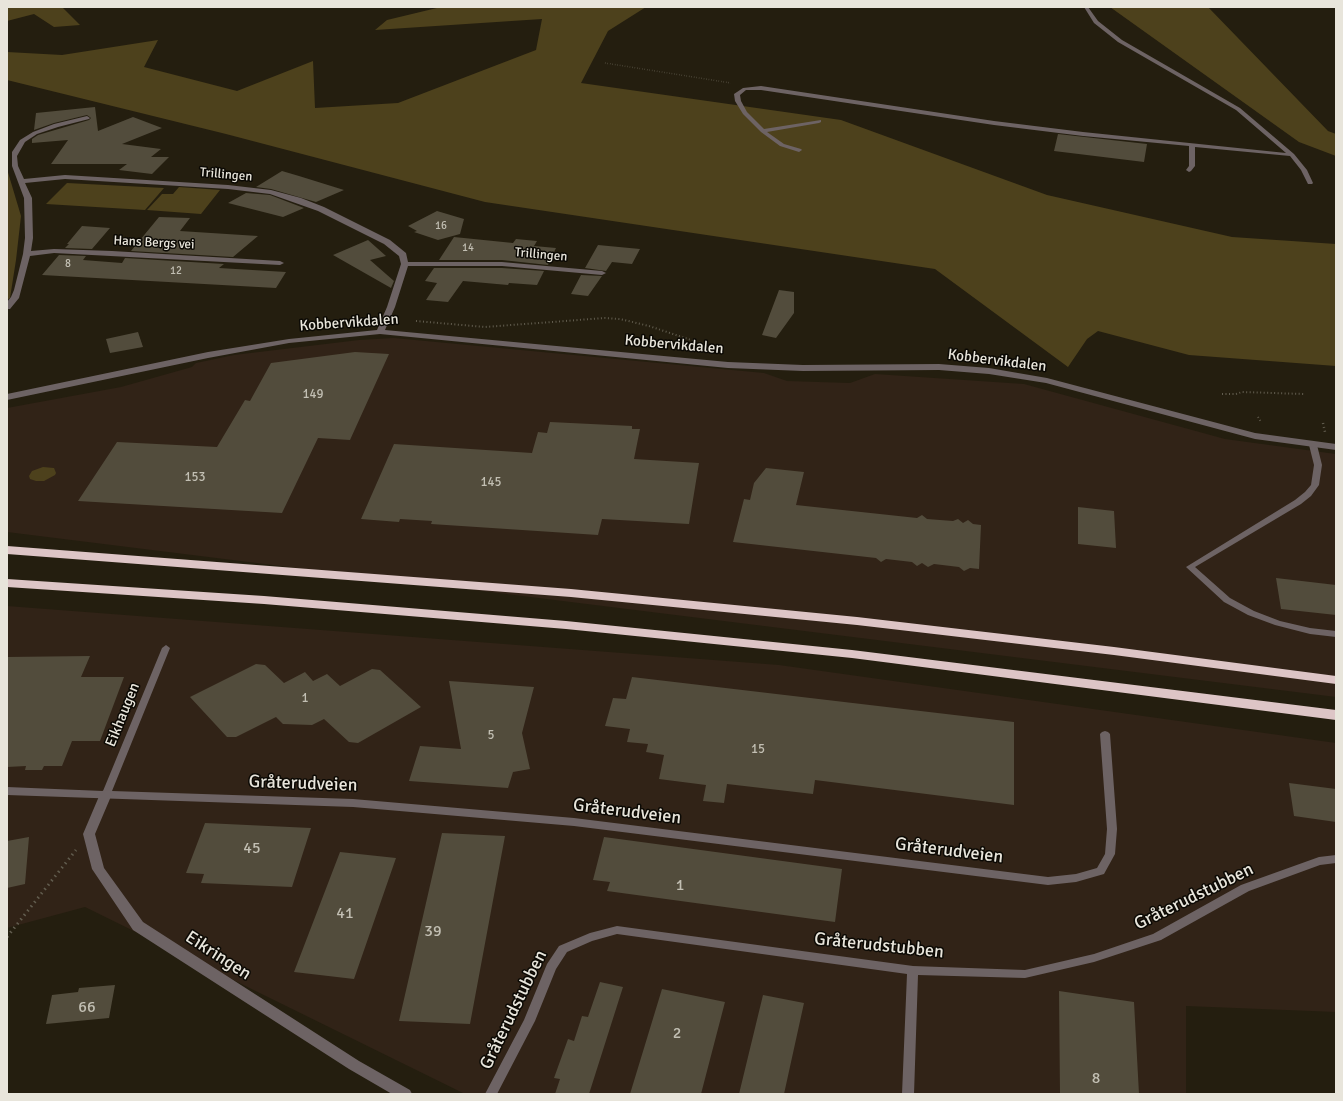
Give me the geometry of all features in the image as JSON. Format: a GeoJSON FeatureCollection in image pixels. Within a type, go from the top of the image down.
{"type":"FeatureCollection","features":[{"type":"Feature","properties":{"kind":"highway"},"geometry":{"type":"LineString","coordinates":[[7,550],[571,592],[857,621],[1107,650],[1336,680]]}},
{"type":"Feature","properties":{"kind":"highway"},"geometry":{"type":"LineString","coordinates":[[7,582],[264,600],[662,634],[852,654],[1336,715]]}},
{"type":"Feature","properties":{"kind":"street"},"geometry":{"type":"LineString","coordinates":[[7,307],[17,294],[27,254],[29,227],[28,198],[15,166],[14,156],[22,141],[42,130],[87,118]]}},
{"type":"Feature","properties":{"kind":"street","name":"Trillingen"},"geometry":{"type":"LineString","coordinates":[[22,181],[48,177],[81,177],[228,187],[271,192],[304,202],[360,227],[397,250],[403,255],[405,264],[502,264],[602,273]]}},
{"type":"Feature","properties":{"kind":"street","name":"Hans Bergs vei"},"geometry":{"type":"LineString","coordinates":[[27,254],[54,251],[112,253],[280,263]]}},
{"type":"Feature","properties":{"kind":"street"},"geometry":{"type":"LineString","coordinates":[[380,332],[391,307],[405,264]]}},
{"type":"Feature","properties":{"kind":"street","name":"Kobbervikdalen"},"geometry":{"type":"LineString","coordinates":[[7,397],[208,355],[289,341],[380,332],[451,336],[728,365],[803,368],[939,368],[990,371],[1047,381],[1249,435],[1336,447]]}},
{"type":"Feature","properties":{"kind":"street"},"geometry":{"type":"LineString","coordinates":[[89,834],[106,794]]}},
{"type":"Feature","properties":{"kind":"street","name":"Eikringen"},"geometry":{"type":"LineString","coordinates":[[89,834],[98,869],[138,926],[354,1065],[405,1094]]}},
{"type":"Feature","properties":{"kind":"lane"},"geometry":{"type":"LineString","coordinates":[[1086,7],[1096,22],[1111,34],[1238,109],[1292,155],[1304,170],[1310,183]]}},
{"type":"Feature","properties":{"kind":"lane"},"geometry":{"type":"LineString","coordinates":[[799,150],[782,145],[773,140],[763,131],[745,113],[737,94],[745,89],[761,88],[994,123],[1192,146],[1292,155]]}},
{"type":"Feature","properties":{"kind":"lane"},"geometry":{"type":"LineString","coordinates":[[763,131],[819,121]]}},
{"type":"Feature","properties":{"kind":"lane"},"geometry":{"type":"LineString","coordinates":[[1189,170],[1192,166],[1192,146]]}},
{"type":"Feature","properties":{"kind":"lane"},"geometry":{"type":"LineString","coordinates":[[1313,445],[1318,465],[1318,474],[1315,485],[1308,494],[1292,506],[1190,567],[1227,600],[1251,612],[1278,623],[1310,631],[1336,634]]}},
{"type":"Feature","properties":{"kind":"lane","name":"Eikhaugen"},"geometry":{"type":"LineString","coordinates":[[106,794],[166,648]]}},
{"type":"Feature","properties":{"kind":"lane","name":"Gråterudveien"},"geometry":{"type":"LineString","coordinates":[[7,791],[353,803],[574,822],[1048,881],[1076,878],[1100,871],[1110,854],[1112,829],[1105,734]]}},
{"type":"Feature","properties":{"kind":"lane","name":"Gråterudstubben"},"geometry":{"type":"LineString","coordinates":[[491,1094],[529,1021],[551,966],[563,949],[590,937],[617,930],[913,970],[1025,974],[1094,958],[1157,937],[1245,888],[1320,861],[1336,859]]}},
{"type":"Feature","properties":{"kind":"lane"},"geometry":{"type":"LineString","coordinates":[[908,1094],[913,970]]}},
{"type":"Feature","properties":{"kind":"path"},"geometry":{"type":"LineString","coordinates":[[606,63],[761,88]]}},
{"type":"Feature","properties":{"kind":"path"},"geometry":{"type":"LineString","coordinates":[[1270,389],[1272,393]]}},
{"type":"Feature","properties":{"kind":"path"},"geometry":{"type":"LineString","coordinates":[[1222,394],[1236,394],[1242,392],[1304,394]]}},
{"type":"Feature","properties":{"kind":"path"},"geometry":{"type":"LineString","coordinates":[[7,938],[89,834]]}},
{"type":"Feature","properties":{"kind":"shaded area"},"geometry":{"type":"Polygon","coordinates":[[[7,7],[62,7],[80,25],[54,27],[34,14],[7,21],[7,7]]]}},
{"type":"Feature","properties":{"kind":"shaded area"},"geometry":{"type":"Polygon","coordinates":[[[441,7],[646,7],[608,31],[581,83],[841,120],[1047,195],[1232,237],[1336,244],[1336,366],[1189,355],[1098,331],[1087,339],[1068,367],[935,269],[485,202],[226,134],[7,80],[7,52],[62,55],[158,40],[144,67],[237,91],[313,61],[315,108],[398,103],[536,50],[542,19],[375,30],[387,20],[441,7]]]}},
{"type":"Feature","properties":{"kind":"shaded area"},"geometry":{"type":"Polygon","coordinates":[[[1110,7],[1208,7],[1328,131],[1336,134],[1336,156],[1299,142],[1110,7]]]}},
{"type":"Feature","properties":{"kind":"shaded area"},"geometry":{"type":"Polygon","coordinates":[[[7,169],[21,216],[10,298],[7,300],[7,169]]]}},
{"type":"Feature","properties":{"kind":"shaded area"},"geometry":{"type":"Polygon","coordinates":[[[67,183],[164,188],[145,210],[46,204],[67,183]]]}},
{"type":"Feature","properties":{"kind":"shaded area"},"geometry":{"type":"Polygon","coordinates":[[[179,187],[220,190],[201,214],[147,210],[162,194],[173,194],[179,187]]]}},
{"type":"Feature","properties":{"kind":"shaded area"},"geometry":{"type":"Polygon","coordinates":[[[394,338],[764,373],[787,381],[850,383],[875,374],[1024,384],[1225,439],[1336,454],[1336,697],[7,532],[7,408],[121,387],[192,367],[196,363],[234,355],[359,340],[394,338]]]}},
{"type":"Feature","properties":{"kind":"shaded area"},"geometry":{"type":"Polygon","coordinates":[[[43,467],[54,468],[56,473],[55,475],[44,481],[30,479],[29,476],[32,471],[43,467]]]}},
{"type":"Feature","properties":{"kind":"shaded area"},"geometry":{"type":"Polygon","coordinates":[[[7,606],[779,665],[1336,743],[1336,1012],[1186,1006],[1186,1094],[465,1094],[85,907],[7,928],[7,606]]]}},
{"type":"Feature","properties":{"kind":"building"},"geometry":{"type":"Polygon","coordinates":[[[95,107],[98,131],[133,117],[162,128],[122,144],[161,149],[151,157],[169,157],[152,174],[119,170],[127,164],[51,164],[68,140],[32,143],[32,139],[38,135],[89,120],[91,118],[87,115],[54,123],[34,130],[36,113],[95,107]]]}},
{"type":"Feature","properties":{"kind":"building"},"geometry":{"type":"Polygon","coordinates":[[[1058,134],[1147,144],[1144,162],[1054,151],[1058,134]]]}},
{"type":"Feature","properties":{"kind":"building"},"geometry":{"type":"Polygon","coordinates":[[[282,171],[344,190],[316,202],[271,189],[256,187],[282,171]]]}},
{"type":"Feature","properties":{"kind":"building"},"geometry":{"type":"Polygon","coordinates":[[[246,193],[270,195],[304,208],[283,217],[228,203],[246,193]]]}},
{"type":"Feature","properties":{"kind":"building"},"geometry":{"type":"Polygon","coordinates":[[[437,211],[464,219],[460,234],[438,240],[414,232],[417,231],[408,226],[437,211]]]}},
{"type":"Feature","properties":{"kind":"building"},"geometry":{"type":"Polygon","coordinates":[[[159,217],[190,218],[180,231],[258,236],[233,257],[131,251],[159,217]]]}},
{"type":"Feature","properties":{"kind":"building"},"geometry":{"type":"Polygon","coordinates":[[[82,226],[110,228],[92,249],[65,248],[82,226]]]}},
{"type":"Feature","properties":{"kind":"building"},"geometry":{"type":"Polygon","coordinates":[[[454,237],[513,243],[516,239],[537,241],[534,246],[556,248],[548,265],[502,260],[439,260],[454,237]]]}},
{"type":"Feature","properties":{"kind":"building"},"geometry":{"type":"Polygon","coordinates":[[[368,240],[386,256],[370,260],[394,281],[391,288],[333,255],[368,240]]]}},
{"type":"Feature","properties":{"kind":"building"},"geometry":{"type":"Polygon","coordinates":[[[598,245],[640,249],[632,264],[612,262],[606,271],[585,268],[598,245]]]}},
{"type":"Feature","properties":{"kind":"building"},"geometry":{"type":"Polygon","coordinates":[[[59,255],[86,256],[83,260],[122,263],[125,258],[224,264],[219,268],[286,272],[276,288],[42,275],[59,255]]]}},
{"type":"Feature","properties":{"kind":"building"},"geometry":{"type":"Polygon","coordinates":[[[434,268],[502,268],[544,271],[537,285],[509,283],[508,285],[463,281],[448,302],[426,300],[437,283],[425,281],[434,268]]]}},
{"type":"Feature","properties":{"kind":"building"},"geometry":{"type":"Polygon","coordinates":[[[581,275],[602,276],[588,296],[571,294],[581,275]]]}},
{"type":"Feature","properties":{"kind":"building"},"geometry":{"type":"Polygon","coordinates":[[[779,290],[794,292],[794,313],[776,338],[762,335],[779,290]]]}},
{"type":"Feature","properties":{"kind":"building"},"geometry":{"type":"Polygon","coordinates":[[[138,332],[143,347],[110,353],[106,339],[138,332]]]}},
{"type":"Feature","properties":{"kind":"building"},"geometry":{"type":"Polygon","coordinates":[[[355,352],[389,354],[350,440],[318,438],[282,513],[78,501],[117,442],[217,447],[245,400],[250,401],[271,363],[355,352]]]}},
{"type":"Feature","properties":{"kind":"building"},"geometry":{"type":"Polygon","coordinates":[[[550,422],[632,426],[632,429],[640,429],[634,459],[699,463],[689,524],[602,519],[598,535],[431,524],[432,521],[400,519],[399,522],[361,519],[394,444],[532,453],[538,432],[547,433],[550,422]]]}},
{"type":"Feature","properties":{"kind":"building"},"geometry":{"type":"Polygon","coordinates":[[[766,468],[804,472],[796,505],[917,518],[922,515],[927,519],[953,521],[958,519],[963,523],[968,520],[973,524],[981,525],[979,569],[970,568],[964,571],[959,567],[934,564],[928,567],[922,563],[917,566],[912,562],[886,559],[881,562],[876,558],[733,542],[744,499],[750,500],[754,483],[766,468]]]}},
{"type":"Feature","properties":{"kind":"building"},"geometry":{"type":"Polygon","coordinates":[[[1078,507],[1114,511],[1116,548],[1078,544],[1078,507]]]}},
{"type":"Feature","properties":{"kind":"building"},"geometry":{"type":"Polygon","coordinates":[[[1276,578],[1336,585],[1336,615],[1281,609],[1276,578]]]}},
{"type":"Feature","properties":{"kind":"building"},"geometry":{"type":"Polygon","coordinates":[[[90,656],[81,677],[124,677],[100,741],[72,741],[62,766],[44,766],[42,770],[25,770],[26,766],[7,767],[7,657],[90,656]]]}},
{"type":"Feature","properties":{"kind":"building"},"geometry":{"type":"Polygon","coordinates":[[[256,664],[265,665],[284,683],[305,672],[313,681],[327,674],[340,686],[372,669],[380,670],[421,707],[358,743],[349,742],[324,719],[312,725],[283,724],[276,717],[236,737],[227,737],[190,697],[256,664]]]}},
{"type":"Feature","properties":{"kind":"building"},"geometry":{"type":"Polygon","coordinates":[[[632,677],[1014,722],[1014,805],[815,780],[813,794],[727,784],[724,803],[703,801],[706,785],[659,779],[664,755],[646,752],[648,744],[627,742],[630,729],[605,726],[613,698],[626,699],[632,677]]]}},
{"type":"Feature","properties":{"kind":"building"},"geometry":{"type":"Polygon","coordinates":[[[449,681],[534,687],[522,733],[530,769],[513,772],[508,788],[409,781],[420,746],[461,749],[449,681]]]}},
{"type":"Feature","properties":{"kind":"building"},"geometry":{"type":"Polygon","coordinates":[[[1289,783],[1336,789],[1336,822],[1294,816],[1289,783]]]}},
{"type":"Feature","properties":{"kind":"building"},"geometry":{"type":"Polygon","coordinates":[[[205,823],[311,828],[292,887],[201,883],[204,874],[186,873],[205,823]]]}},
{"type":"Feature","properties":{"kind":"building"},"geometry":{"type":"Polygon","coordinates":[[[442,833],[505,836],[470,1024],[399,1021],[442,833]]]}},
{"type":"Feature","properties":{"kind":"building"},"geometry":{"type":"Polygon","coordinates":[[[29,837],[25,884],[7,888],[7,841],[29,837]]]}},
{"type":"Feature","properties":{"kind":"building"},"geometry":{"type":"Polygon","coordinates":[[[604,837],[842,869],[835,922],[607,891],[610,882],[593,880],[604,837]]]}},
{"type":"Feature","properties":{"kind":"building"},"geometry":{"type":"Polygon","coordinates":[[[340,852],[396,858],[354,979],[294,972],[340,852]]]}},
{"type":"Feature","properties":{"kind":"building"},"geometry":{"type":"Polygon","coordinates":[[[600,982],[623,987],[589,1094],[555,1094],[560,1079],[554,1078],[568,1039],[574,1041],[582,1016],[588,1017],[600,982]]]}},
{"type":"Feature","properties":{"kind":"building"},"geometry":{"type":"Polygon","coordinates":[[[115,985],[109,1018],[46,1024],[52,995],[78,992],[79,988],[115,985]]]}},
{"type":"Feature","properties":{"kind":"building"},"geometry":{"type":"Polygon","coordinates":[[[662,989],[725,1002],[701,1094],[630,1094],[662,989]]]}},
{"type":"Feature","properties":{"kind":"building"},"geometry":{"type":"Polygon","coordinates":[[[1059,991],[1134,1002],[1139,1094],[1060,1094],[1059,991]]]}},
{"type":"Feature","properties":{"kind":"building"},"geometry":{"type":"Polygon","coordinates":[[[763,995],[804,1003],[784,1094],[739,1094],[763,995]]]}}]}
